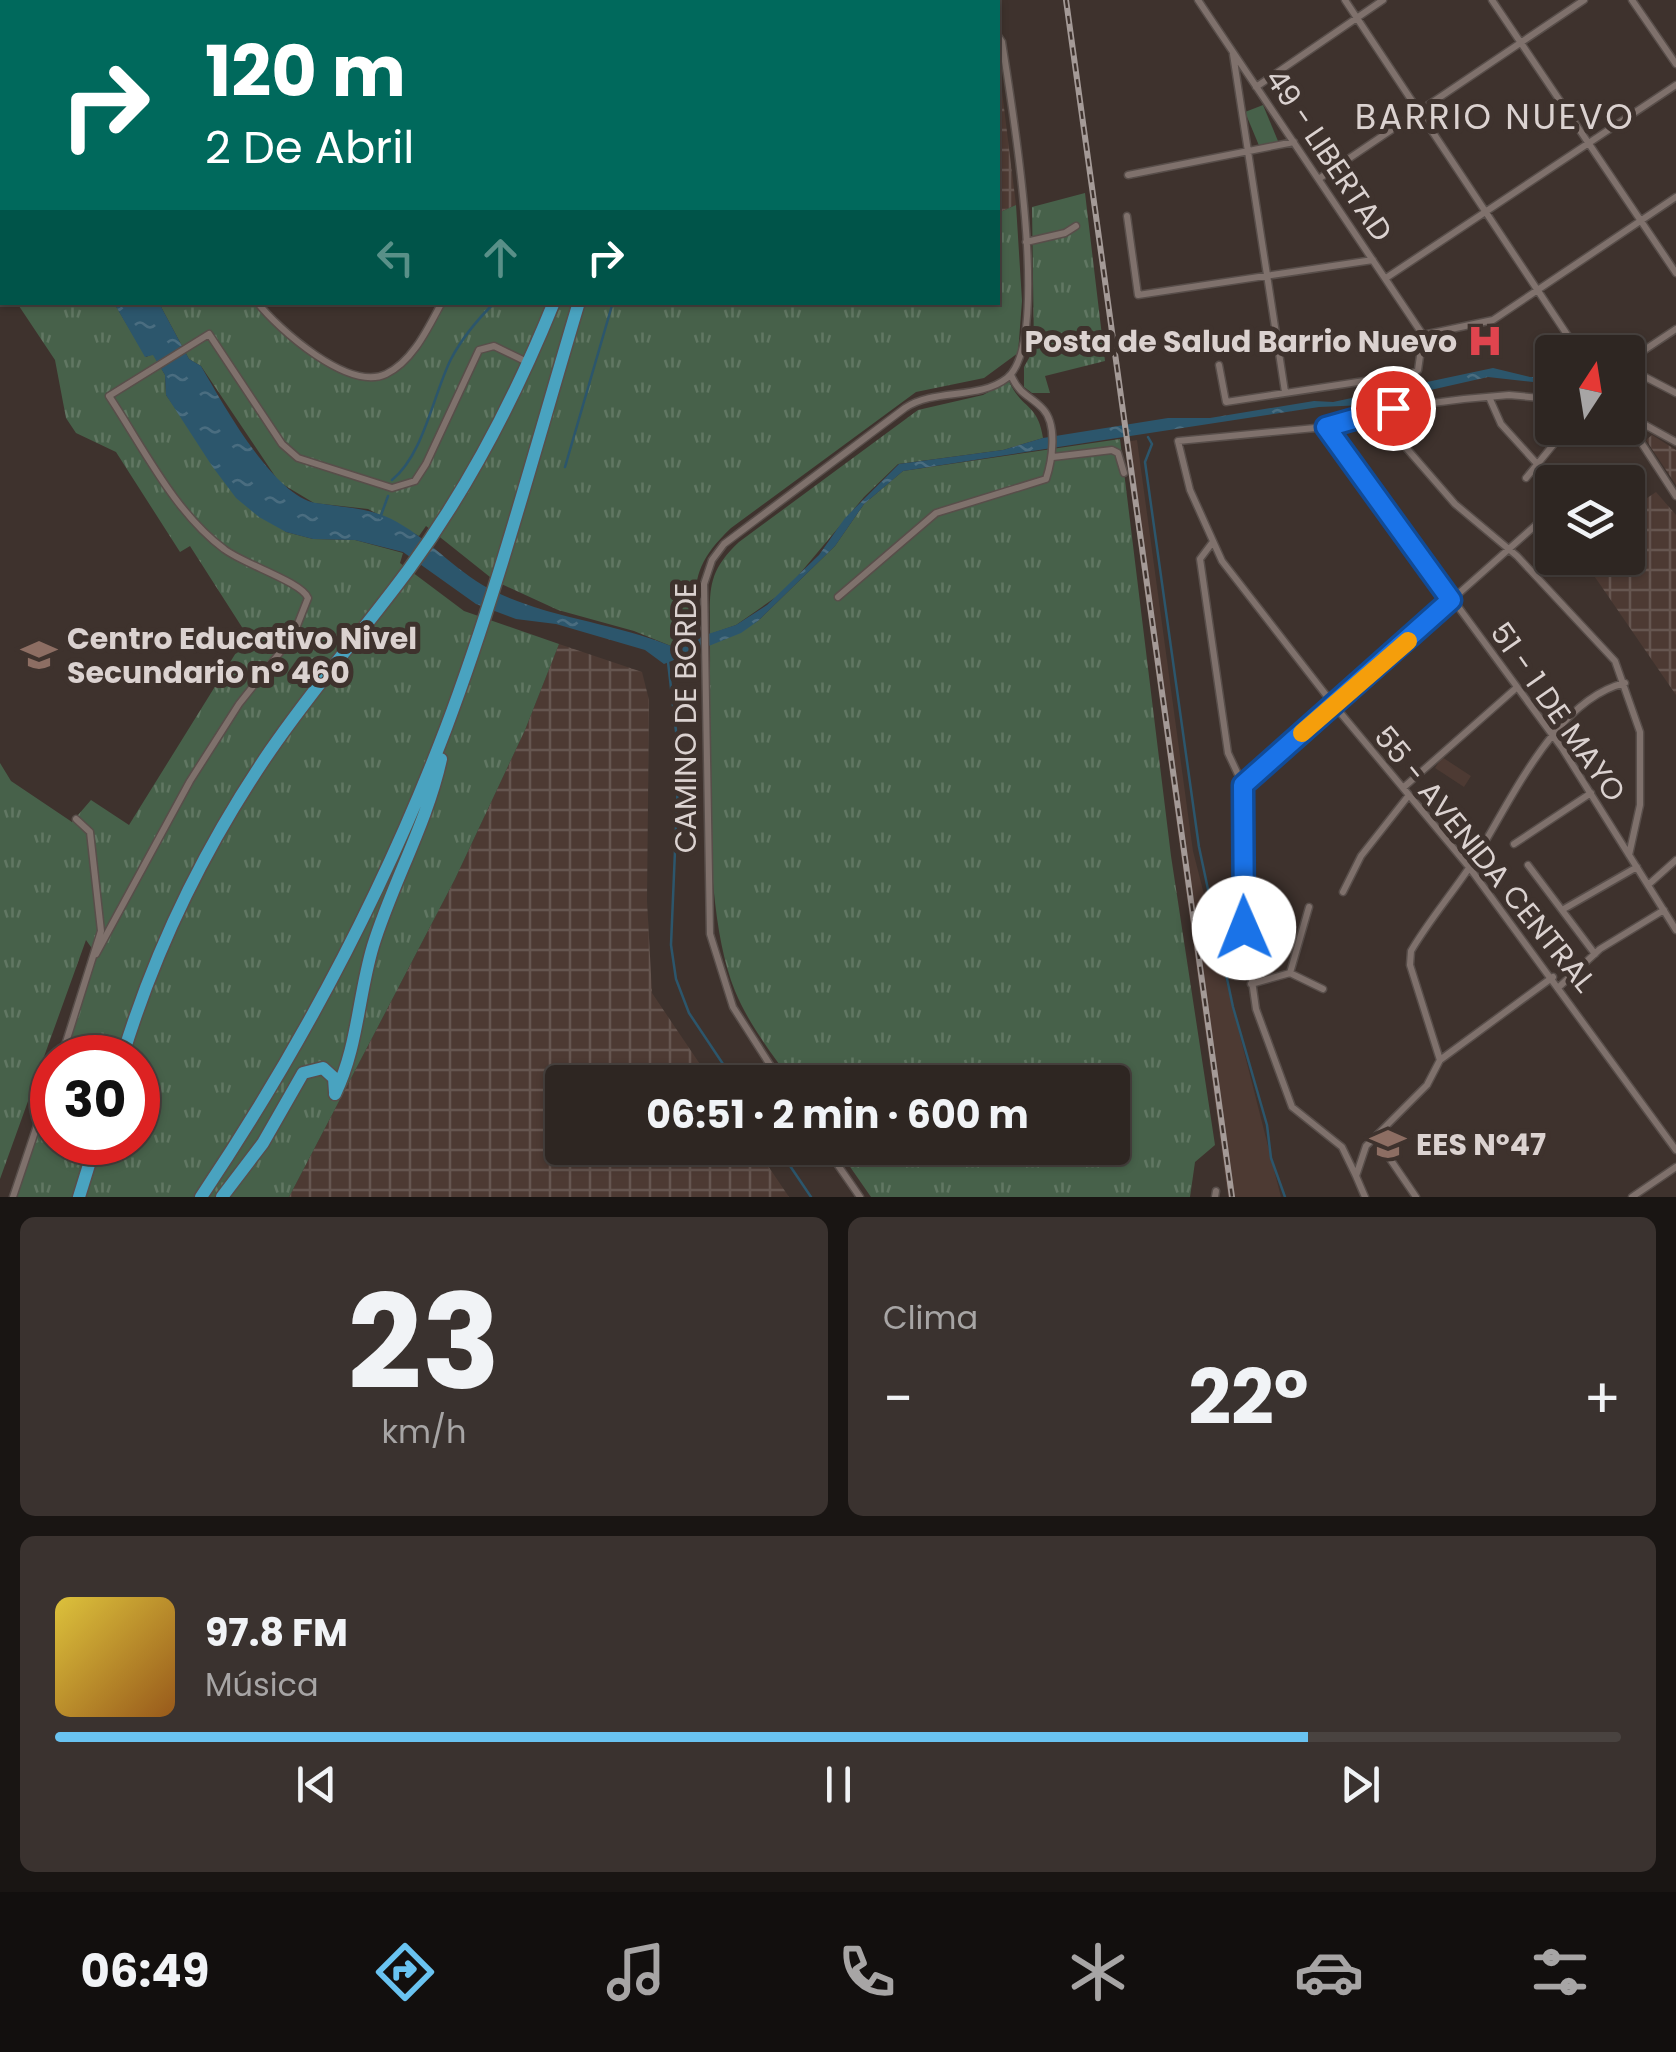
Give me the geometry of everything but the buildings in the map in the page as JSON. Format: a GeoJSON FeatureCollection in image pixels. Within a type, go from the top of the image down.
{"type":"FeatureCollection","features":[{"type":"Feature","properties":{"kind":"highway"},"geometry":{"type":"LineString","coordinates":[[130,1035],[150,975],[221,830],[286,728],[432,535],[487,445],[553,305]]}},
{"type":"Feature","properties":{"kind":"highway"},"geometry":{"type":"LineString","coordinates":[[200,1197],[272,1086],[327,987],[447,726],[484,619],[578,305]]}},
{"type":"Feature","properties":{"kind":"highway"},"geometry":{"type":"LineString","coordinates":[[222,1197],[263,1143],[302,1074],[323,1068],[334,1078],[335,1094],[346,1073],[371,952],[435,778],[447,726]]}},
{"type":"Feature","properties":{"kind":"highway"},"geometry":{"type":"LineString","coordinates":[[80,1197],[89,1165]]}},
{"type":"Feature","properties":{"kind":"street","name":"49 - LIBERTAD"},"geometry":{"type":"LineString","coordinates":[[1198,0],[1422,335]]}},
{"type":"Feature","properties":{"kind":"street"},"geometry":{"type":"LineString","coordinates":[[1346,0],[1569,335]]}},
{"type":"Feature","properties":{"kind":"street"},"geometry":{"type":"LineString","coordinates":[[1256,86],[1382,0]]}},
{"type":"Feature","properties":{"kind":"street"},"geometry":{"type":"LineString","coordinates":[[1492,0],[1676,273]]}},
{"type":"Feature","properties":{"kind":"street"},"geometry":{"type":"LineString","coordinates":[[1320,178],[1584,0]]}},
{"type":"Feature","properties":{"kind":"street"},"geometry":{"type":"LineString","coordinates":[[1632,0],[1676,64]]}},
{"type":"Feature","properties":{"kind":"street"},"geometry":{"type":"LineString","coordinates":[[838,597],[936,512],[1032,486],[1046,478],[1052,455],[1045,411],[1028,401],[1011,375],[1026,337],[1026,242],[1022,168],[1000,39]]}},
{"type":"Feature","properties":{"kind":"street"},"geometry":{"type":"LineString","coordinates":[[1233,52],[1285,393]]}},
{"type":"Feature","properties":{"kind":"street"},"geometry":{"type":"LineString","coordinates":[[1386,278],[1676,85]]}},
{"type":"Feature","properties":{"kind":"street"},"geometry":{"type":"LineString","coordinates":[[1128,174],[1248,154],[1294,142]]}},
{"type":"Feature","properties":{"kind":"street"},"geometry":{"type":"LineString","coordinates":[[1219,365],[1226,402],[1411,374],[1422,362],[1422,335],[1490,322],[1676,197]]}},
{"type":"Feature","properties":{"kind":"street"},"geometry":{"type":"LineString","coordinates":[[1127,216],[1138,295],[1374,260]]}},
{"type":"Feature","properties":{"kind":"street"},"geometry":{"type":"LineString","coordinates":[[1026,242],[1065,233],[1076,226]]}},
{"type":"Feature","properties":{"kind":"street"},"geometry":{"type":"LineString","coordinates":[[260,305],[292,340],[321,358],[361,376],[382,376],[404,361],[440,305]]}},
{"type":"Feature","properties":{"kind":"street"},"geometry":{"type":"LineString","coordinates":[[1645,352],[1676,329]]}},
{"type":"Feature","properties":{"kind":"street"},"geometry":{"type":"LineString","coordinates":[[96,954],[190,781],[239,704],[293,636],[308,598],[300,586],[243,562],[204,532],[109,396],[202,334],[212,336],[290,453],[392,488],[415,480],[426,464],[479,350],[494,346],[528,363]]}},
{"type":"Feature","properties":{"kind":"street"},"geometry":{"type":"LineString","coordinates":[[1645,374],[1676,393]]}},
{"type":"Feature","properties":{"kind":"street","name":"CAMINO DE BORDE"},"geometry":{"type":"LineString","coordinates":[[771,1065],[732,1007],[710,934],[706,572],[724,544],[912,404],[986,388],[1011,375]]}},
{"type":"Feature","properties":{"kind":"street"},"geometry":{"type":"LineString","coordinates":[[1489,396],[1501,424],[1538,465]]}},
{"type":"Feature","properties":{"kind":"street"},"geometry":{"type":"LineString","coordinates":[[1326,427],[1375,412],[1489,396],[1535,399]]}},
{"type":"Feature","properties":{"kind":"street"},"geometry":{"type":"LineString","coordinates":[[1375,412],[1455,504],[1508,549],[1605,647],[1625,683],[1640,732],[1640,805],[1630,855]]}},
{"type":"Feature","properties":{"kind":"street"},"geometry":{"type":"LineString","coordinates":[[1645,424],[1676,442]]}},
{"type":"Feature","properties":{"kind":"street","name":"55 - AVENIDA CENTRAL"},"geometry":{"type":"LineString","coordinates":[[1326,427],[1178,440],[1190,490],[1212,542],[1333,704],[1469,867],[1560,986],[1676,1150]]}},
{"type":"Feature","properties":{"kind":"street","name":"51 - 1 DE MAYO"},"geometry":{"type":"LineString","coordinates":[[1326,427],[1553,736],[1676,930]]}},
{"type":"Feature","properties":{"kind":"street"},"geometry":{"type":"LineString","coordinates":[[1642,445],[1676,496]]}},
{"type":"Feature","properties":{"kind":"street"},"geometry":{"type":"LineString","coordinates":[[1052,455],[1112,450],[1120,457],[1124,473]]}},
{"type":"Feature","properties":{"kind":"street"},"geometry":{"type":"LineString","coordinates":[[1526,478],[1535,470]]}},
{"type":"Feature","properties":{"kind":"street"},"geometry":{"type":"LineString","coordinates":[[1243,785],[1535,526]]}},
{"type":"Feature","properties":{"kind":"street"},"geometry":{"type":"LineString","coordinates":[[1212,542],[1200,559],[1228,752],[1243,785],[1241,904],[1260,1023],[1292,1107],[1342,1147],[1365,1197]]}},
{"type":"Feature","properties":{"kind":"street"},"geometry":{"type":"LineString","coordinates":[[1440,1060],[1410,965],[1411,951],[1553,736],[1608,689],[1625,683]]}},
{"type":"Feature","properties":{"kind":"street"},"geometry":{"type":"LineString","coordinates":[[1343,892],[1360,856],[1406,791],[1515,688]]}},
{"type":"Feature","properties":{"kind":"street"},"geometry":{"type":"LineString","coordinates":[[1514,844],[1591,794]]}},
{"type":"Feature","properties":{"kind":"street"},"geometry":{"type":"LineString","coordinates":[[68,1035],[101,931],[90,832],[76,819]]}},
{"type":"Feature","properties":{"kind":"street"},"geometry":{"type":"LineString","coordinates":[[1648,885],[1676,860]]}},
{"type":"Feature","properties":{"kind":"street"},"geometry":{"type":"LineString","coordinates":[[1528,865],[1596,954]]}},
{"type":"Feature","properties":{"kind":"street"},"geometry":{"type":"LineString","coordinates":[[1562,910],[1637,867]]}},
{"type":"Feature","properties":{"kind":"street"},"geometry":{"type":"LineString","coordinates":[[1290,973],[1309,907]]}},
{"type":"Feature","properties":{"kind":"street"},"geometry":{"type":"LineString","coordinates":[[1560,986],[1596,954],[1664,910]]}},
{"type":"Feature","properties":{"kind":"street"},"geometry":{"type":"LineString","coordinates":[[1251,984],[1290,973],[1323,989]]}},
{"type":"Feature","properties":{"kind":"street"},"geometry":{"type":"LineString","coordinates":[[1356,1176],[1366,1146],[1427,1085],[1440,1060],[1553,977]]}},
{"type":"Feature","properties":{"kind":"street"},"geometry":{"type":"LineString","coordinates":[[1375,1137],[1416,1197]]}},
{"type":"Feature","properties":{"kind":"street"},"geometry":{"type":"LineString","coordinates":[[13,1197],[30,1146]]}},
{"type":"Feature","properties":{"kind":"street"},"geometry":{"type":"LineString","coordinates":[[1342,1147],[1366,1146]]}},
{"type":"Feature","properties":{"kind":"street"},"geometry":{"type":"LineString","coordinates":[[838,1165],[860,1197]]}},
{"type":"Feature","properties":{"kind":"street"},"geometry":{"type":"LineString","coordinates":[[1632,1197],[1676,1168]]}},
{"type":"Feature","properties":{"kind":"shaded area"},"geometry":{"type":"Polygon","coordinates":[[[1000,75],[1016,205],[1000,212],[1000,75]]]}},
{"type":"Feature","properties":{"kind":"shaded area"},"geometry":{"type":"Polygon","coordinates":[[[1652,435],[1676,450],[1676,485],[1646,440],[1652,435]]]}},
{"type":"Feature","properties":{"kind":"shaded area"},"geometry":{"type":"Polygon","coordinates":[[[1137,440],[1193,851],[1281,1197],[1228,1197],[1126,456],[1125,442],[1137,440]]]}},
{"type":"Feature","properties":{"kind":"shaded area"},"geometry":{"type":"Polygon","coordinates":[[[1656,492],[1676,515],[1676,695],[1594,575],[1645,575],[1645,499],[1656,492]]]}},
{"type":"Feature","properties":{"kind":"shaded area"},"geometry":{"type":"Polygon","coordinates":[[[559,644],[642,672],[649,700],[647,901],[652,993],[701,1065],[545,1065],[545,1165],[767,1165],[789,1197],[289,1197],[455,879],[525,730],[559,644]]]}},
{"type":"Feature","properties":{"kind":"shaded area"},"geometry":{"type":"Polygon","coordinates":[[[1442,757],[1471,776],[1464,787],[1435,768],[1442,757]]]}},
{"type":"Feature","properties":{"kind":"green space"},"geometry":{"type":"Polygon","coordinates":[[[1263,105],[1278,141],[1260,148],[1245,112],[1263,105]]]}},
{"type":"Feature","properties":{"kind":"green space"},"geometry":{"type":"Polygon","coordinates":[[[1085,193],[1105,361],[1045,376],[1050,393],[1032,393],[1024,387],[1024,367],[1034,349],[1032,207],[1085,193]]]}},
{"type":"Feature","properties":{"kind":"green space"},"geometry":{"type":"Polygon","coordinates":[[[1016,205],[1022,301],[1018,353],[984,378],[916,392],[731,528],[708,554],[698,578],[696,639],[671,646],[634,631],[558,610],[495,581],[426,526],[419,536],[368,509],[314,503],[279,482],[201,366],[189,359],[160,305],[259,305],[326,361],[365,376],[385,374],[403,362],[441,305],[1000,305],[1000,212],[1016,205]]]}},
{"type":"Feature","properties":{"kind":"green space"},"geometry":{"type":"Polygon","coordinates":[[[18,305],[115,305],[146,357],[153,354],[165,375],[166,395],[183,419],[286,532],[313,539],[355,540],[403,553],[400,563],[464,611],[559,644],[525,730],[455,879],[289,1197],[13,1197],[30,1146],[30,1165],[160,1165],[160,1035],[68,1035],[96,954],[86,940],[52,1035],[30,1035],[30,1096],[0,1179],[0,763],[11,781],[72,822],[91,800],[129,825],[247,635],[190,546],[180,552],[116,452],[76,433],[66,418],[55,360],[18,305]]]}},
{"type":"Feature","properties":{"kind":"green space"},"geometry":{"type":"Polygon","coordinates":[[[1009,381],[1037,418],[1043,438],[1003,450],[898,464],[864,497],[786,590],[736,625],[710,634],[715,573],[739,542],[918,410],[983,395],[1009,381]]]}},
{"type":"Feature","properties":{"kind":"green space"},"geometry":{"type":"Polygon","coordinates":[[[1120,439],[1171,856],[1215,1145],[1195,1162],[1190,1197],[871,1197],[849,1165],[1130,1165],[1130,1065],[780,1065],[735,991],[716,914],[712,869],[710,645],[758,621],[835,546],[864,504],[903,471],[1120,439]]]}},
{"type":"Feature","properties":{"kind":"water"},"geometry":{"type":"Polygon","coordinates":[[[115,305],[160,305],[189,359],[201,366],[250,445],[283,484],[300,497],[387,517],[483,585],[517,601],[671,646],[736,625],[767,605],[819,555],[845,518],[899,464],[1003,450],[1043,438],[1168,418],[1210,418],[1314,401],[1333,402],[1493,368],[1535,377],[1535,382],[1488,377],[1364,405],[1319,407],[903,471],[864,504],[835,546],[758,621],[741,633],[664,664],[645,650],[556,624],[516,619],[476,604],[403,552],[355,540],[313,539],[286,532],[259,517],[236,498],[212,466],[166,395],[165,375],[153,355],[145,357],[115,305]]]}},
{"type":"Feature","properties":{"kind":"waterway"},"geometry":{"type":"LineString","coordinates":[[392,480],[420,440],[455,351],[492,305]]}},
{"type":"Feature","properties":{"kind":"waterway"},"geometry":{"type":"LineString","coordinates":[[565,467],[612,305]]}},
{"type":"Feature","properties":{"kind":"waterway"},"geometry":{"type":"LineString","coordinates":[[1148,437],[1152,444],[1145,462],[1199,847],[1233,1007],[1267,1125],[1271,1158],[1285,1197]]}},
{"type":"Feature","properties":{"kind":"waterway"},"geometry":{"type":"LineString","coordinates":[[380,518],[388,496]]}},
{"type":"Feature","properties":{"kind":"waterway"},"geometry":{"type":"LineString","coordinates":[[668,662],[679,757],[671,945],[676,979],[689,1013],[724,1065]]}},
{"type":"Feature","properties":{"kind":"waterway"},"geometry":{"type":"LineString","coordinates":[[789,1165],[811,1197]]}},
{"type":"Feature","properties":{"kind":"railway"},"geometry":{"type":"LineString","coordinates":[[1066,0],[1232,1197]]}},
{"type":"Feature","properties":{"kind":"slow traffic"},"geometry":{"type":"LineString","coordinates":[[1302,733],[1408,641]]}},
{"type":"Feature","properties":{"kind":"place","name":"Posta de Salud Barrio Nuevo"},"geometry":{"type":"Point","coordinates":[1485,341]}},
{"type":"Feature","properties":{"kind":"place","name":"Centro Educativo Nivel Secundario nº 460"},"geometry":{"type":"Point","coordinates":[39,655]}},
{"type":"Feature","properties":{"kind":"place","name":"EES N°47"},"geometry":{"type":"Point","coordinates":[1388,1144]}},
{"type":"Feature","properties":{"kind":"district","name":"BARRIO NUEVO"},"geometry":{"type":"Point","coordinates":[1495,116]}},
{"type":"Feature","properties":{"kind":"route"},"geometry":{"type":"LineString","coordinates":[[1244,928],[1243,785],[1451,600],[1326,427],[1393,408]]}}]}
